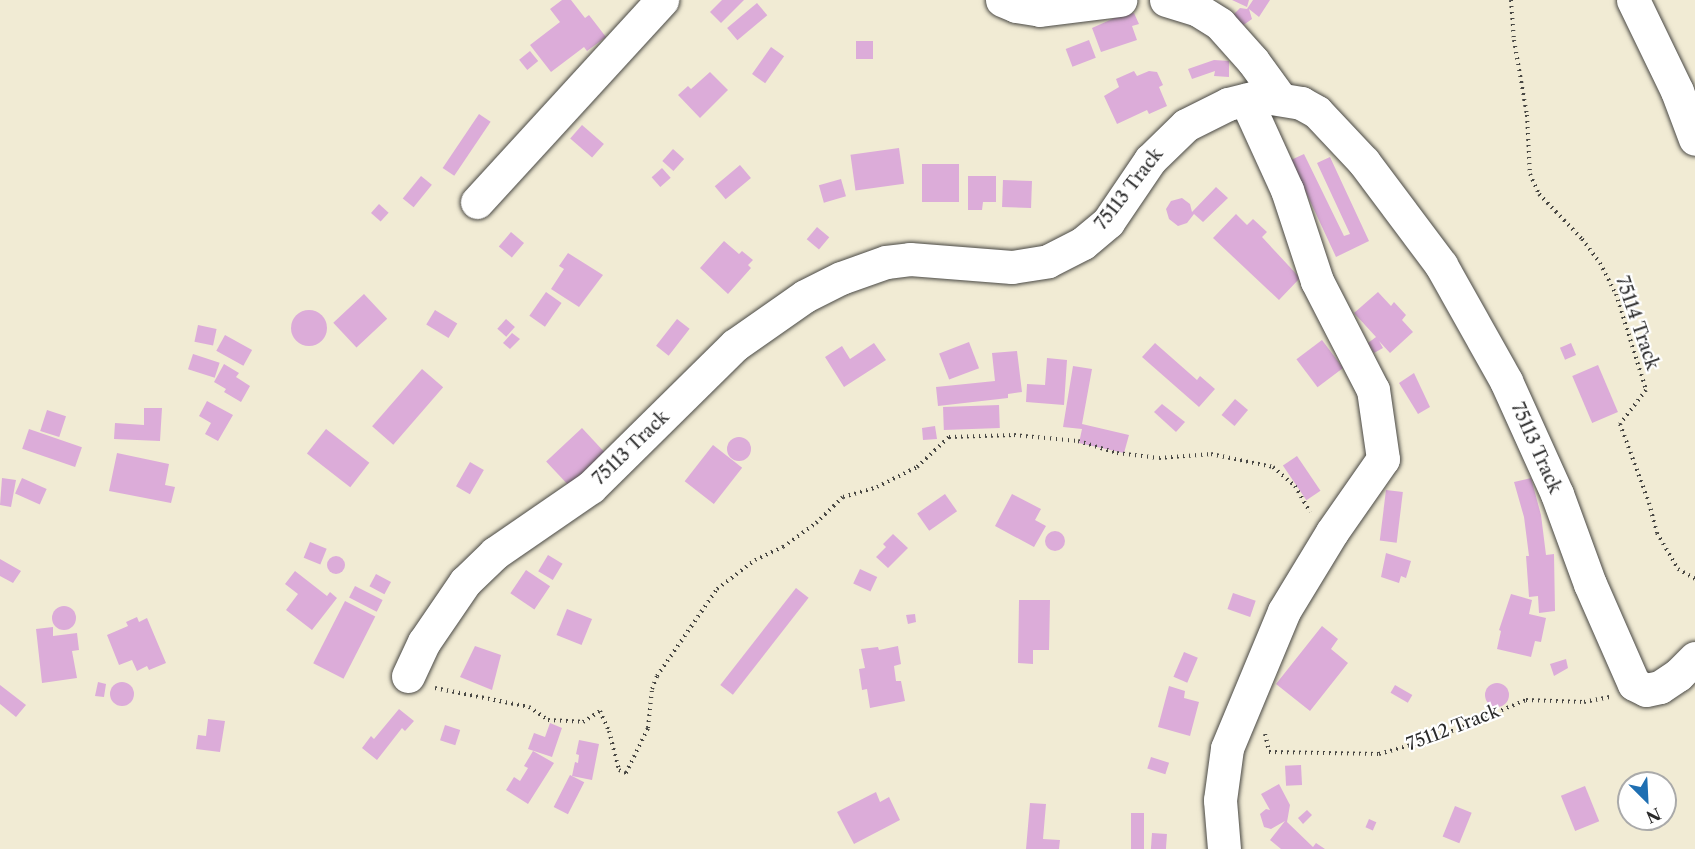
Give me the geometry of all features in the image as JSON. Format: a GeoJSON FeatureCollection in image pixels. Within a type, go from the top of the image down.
{"type":"FeatureCollection","features":[{"type":"Feature","properties":{"kind":"street"},"geometry":{"type":"LineString","coordinates":[[477,202],[662,0]]}},
{"type":"Feature","properties":{"kind":"street"},"geometry":{"type":"LineString","coordinates":[[1002,0],[1016,6],[1040,10],[1120,0]]}},
{"type":"Feature","properties":{"kind":"street"},"geometry":{"type":"LineString","coordinates":[[1166,0],[1198,10],[1220,24],[1253,61],[1280,98]]}},
{"type":"Feature","properties":{"kind":"street"},"geometry":{"type":"LineString","coordinates":[[1633,0],[1677,91],[1695,139]]}},
{"type":"Feature","properties":{"kind":"street","name":"75113 Track"},"geometry":{"type":"LineString","coordinates":[[408,676],[424,642],[472,575],[495,553],[591,487],[735,345],[805,296],[841,278],[886,262],[910,259],[1012,267],[1048,261],[1083,243],[1107,222],[1150,160],[1186,125],[1228,104],[1259,96],[1300,103],[1317,112],[1364,162],[1441,265],[1506,381],[1557,494],[1590,584],[1629,677],[1634,684],[1646,690]]}},
{"type":"Feature","properties":{"kind":"street"},"geometry":{"type":"LineString","coordinates":[[1224,849],[1220,800],[1227,748],[1284,610],[1332,532],[1383,459],[1373,390],[1317,281],[1287,190],[1246,100]]}},
{"type":"Feature","properties":{"kind":"street"},"geometry":{"type":"LineString","coordinates":[[1646,690],[1659,687],[1678,675],[1695,658]]}},
{"type":"Feature","properties":{"kind":"path","name":"75114 Track"},"geometry":{"type":"LineString","coordinates":[[1511,0],[1514,40],[1527,115],[1530,174],[1539,194],[1582,239],[1600,263],[1616,294],[1646,390],[1620,424],[1649,503],[1657,533],[1678,569],[1695,579]]}},
{"type":"Feature","properties":{"kind":"path"},"geometry":{"type":"LineString","coordinates":[[408,676],[417,684],[529,707],[548,720],[583,722],[600,711],[609,731],[619,771],[626,773],[648,728],[652,689],[657,676],[717,589],[755,561],[783,547],[816,523],[843,497],[877,487],[917,467],[949,437],[1014,435],[1078,441],[1116,453],[1159,458],[1211,454],[1273,467],[1295,486],[1312,515]]}},
{"type":"Feature","properties":{"kind":"path","name":"75112 Track"},"geometry":{"type":"LineString","coordinates":[[1264,729],[1269,752],[1379,754],[1435,738],[1526,700],[1584,702],[1646,690]]}},
{"type":"Feature","properties":{"kind":"building"},"geometry":{"type":"Polygon","coordinates":[[[562,0],[571,0],[585,18],[589,15],[606,37],[587,51],[584,47],[551,72],[530,45],[560,22],[550,9],[562,0]]]}},
{"type":"Feature","properties":{"kind":"building"},"geometry":{"type":"Polygon","coordinates":[[[722,0],[744,0],[721,23],[710,12],[722,0]]]}},
{"type":"Feature","properties":{"kind":"building"},"geometry":{"type":"Polygon","coordinates":[[[1232,0],[1249,0],[1247,7],[1232,0]]]}},
{"type":"Feature","properties":{"kind":"building"},"geometry":{"type":"Polygon","coordinates":[[[1253,0],[1270,0],[1259,17],[1249,9],[1252,19],[1242,26],[1234,14],[1240,8],[1247,9],[1253,0]]]}},
{"type":"Feature","properties":{"kind":"building"},"geometry":{"type":"Polygon","coordinates":[[[757,3],[767,15],[737,40],[727,28],[757,3]]]}},
{"type":"Feature","properties":{"kind":"building"},"geometry":{"type":"Polygon","coordinates":[[[1128,12],[1129,14],[1134,13],[1139,24],[1132,26],[1137,40],[1101,52],[1092,28],[1128,12]]]}},
{"type":"Feature","properties":{"kind":"building"},"geometry":{"type":"Polygon","coordinates":[[[1089,40],[1096,58],[1072,67],[1066,49],[1089,40]]]}},
{"type":"Feature","properties":{"kind":"building"},"geometry":{"type":"Polygon","coordinates":[[[856,41],[873,41],[873,59],[856,59],[856,41]]]}},
{"type":"Feature","properties":{"kind":"building"},"geometry":{"type":"Polygon","coordinates":[[[771,47],[784,56],[765,83],[752,74],[771,47]]]}},
{"type":"Feature","properties":{"kind":"building"},"geometry":{"type":"Polygon","coordinates":[[[530,51],[538,61],[527,70],[519,60],[530,51]]]}},
{"type":"Feature","properties":{"kind":"building"},"geometry":{"type":"Polygon","coordinates":[[[1214,60],[1229,61],[1229,77],[1214,76],[1215,71],[1192,79],[1188,69],[1214,60]]]}},
{"type":"Feature","properties":{"kind":"building"},"geometry":{"type":"Polygon","coordinates":[[[1134,71],[1137,76],[1149,71],[1157,72],[1163,85],[1159,87],[1167,106],[1149,114],[1147,110],[1117,124],[1104,96],[1119,87],[1116,79],[1134,71]]]}},
{"type":"Feature","properties":{"kind":"building"},"geometry":{"type":"Polygon","coordinates":[[[710,72],[728,90],[700,118],[678,95],[688,86],[691,89],[710,72]]]}},
{"type":"Feature","properties":{"kind":"building"},"geometry":{"type":"Polygon","coordinates":[[[479,114],[491,122],[454,176],[443,168],[479,114]]]}},
{"type":"Feature","properties":{"kind":"building"},"geometry":{"type":"Polygon","coordinates":[[[582,125],[604,144],[592,158],[570,139],[582,125]]]}},
{"type":"Feature","properties":{"kind":"building"},"geometry":{"type":"Polygon","coordinates":[[[899,148],[904,184],[855,190],[850,155],[899,148]]]}},
{"type":"Feature","properties":{"kind":"building"},"geometry":{"type":"Polygon","coordinates":[[[673,149],[684,159],[673,171],[662,161],[673,149]]]}},
{"type":"Feature","properties":{"kind":"building"},"geometry":{"type":"Polygon","coordinates":[[[1304,154],[1344,236],[1350,234],[1317,163],[1330,157],[1369,241],[1336,257],[1291,160],[1304,154]]]}},
{"type":"Feature","properties":{"kind":"building"},"geometry":{"type":"Polygon","coordinates":[[[922,164],[959,164],[959,202],[922,202],[922,164]]]}},
{"type":"Feature","properties":{"kind":"building"},"geometry":{"type":"Polygon","coordinates":[[[740,165],[751,178],[726,199],[715,186],[740,165]]]}},
{"type":"Feature","properties":{"kind":"building"},"geometry":{"type":"Polygon","coordinates":[[[662,168],[671,178],[660,187],[652,177],[662,168]]]}},
{"type":"Feature","properties":{"kind":"building"},"geometry":{"type":"Polygon","coordinates":[[[421,176],[432,185],[414,207],[403,199],[421,176]]]}},
{"type":"Feature","properties":{"kind":"building"},"geometry":{"type":"Polygon","coordinates":[[[968,176],[996,176],[996,202],[983,202],[982,210],[968,210],[968,176]]]}},
{"type":"Feature","properties":{"kind":"building"},"geometry":{"type":"Polygon","coordinates":[[[841,179],[846,196],[824,203],[819,185],[841,179]]]}},
{"type":"Feature","properties":{"kind":"building"},"geometry":{"type":"Polygon","coordinates":[[[1003,180],[1032,181],[1031,208],[1002,207],[1003,180]]]}},
{"type":"Feature","properties":{"kind":"building"},"geometry":{"type":"Polygon","coordinates":[[[1216,187],[1228,198],[1203,222],[1194,214],[1187,223],[1178,226],[1169,219],[1166,209],[1171,201],[1182,198],[1190,204],[1192,212],[1216,187]]]}},
{"type":"Feature","properties":{"kind":"building"},"geometry":{"type":"Polygon","coordinates":[[[379,204],[389,213],[381,222],[371,213],[379,204]]]}},
{"type":"Feature","properties":{"kind":"building"},"geometry":{"type":"Polygon","coordinates":[[[1236,214],[1247,225],[1253,219],[1267,232],[1262,237],[1300,278],[1279,300],[1213,238],[1236,214]]]}},
{"type":"Feature","properties":{"kind":"building"},"geometry":{"type":"Polygon","coordinates":[[[817,227],[829,237],[819,250],[807,239],[817,227]]]}},
{"type":"Feature","properties":{"kind":"building"},"geometry":{"type":"Polygon","coordinates":[[[511,232],[524,243],[512,257],[499,247],[511,232]]]}},
{"type":"Feature","properties":{"kind":"building"},"geometry":{"type":"Polygon","coordinates":[[[724,241],[739,254],[742,251],[753,260],[748,265],[751,268],[728,294],[700,268],[724,241]]]}},
{"type":"Feature","properties":{"kind":"building"},"geometry":{"type":"Polygon","coordinates":[[[568,253],[603,275],[579,307],[551,289],[564,269],[559,266],[568,253]]]}},
{"type":"Feature","properties":{"kind":"building"},"geometry":{"type":"Polygon","coordinates":[[[546,292],[562,303],[545,327],[529,316],[546,292]]]}},
{"type":"Feature","properties":{"kind":"building"},"geometry":{"type":"Polygon","coordinates":[[[1378,292],[1391,306],[1394,302],[1406,315],[1402,320],[1413,332],[1390,353],[1379,341],[1383,348],[1374,353],[1368,343],[1376,337],[1354,313],[1378,292]]]}},
{"type":"Feature","properties":{"kind":"building"},"geometry":{"type":"Polygon","coordinates":[[[364,294],[387,319],[356,348],[333,323],[364,294]]]}},
{"type":"Feature","properties":{"kind":"building"},"geometry":{"type":"Polygon","coordinates":[[[309,310],[321,316],[327,328],[321,340],[309,346],[297,340],[291,328],[297,316],[309,310]]]}},
{"type":"Feature","properties":{"kind":"building"},"geometry":{"type":"Polygon","coordinates":[[[435,310],[457,323],[449,338],[426,325],[435,310]]]}},
{"type":"Feature","properties":{"kind":"building"},"geometry":{"type":"Polygon","coordinates":[[[506,319],[515,327],[506,337],[497,329],[506,319]]]}},
{"type":"Feature","properties":{"kind":"building"},"geometry":{"type":"Polygon","coordinates":[[[677,319],[690,329],[669,356],[656,346],[677,319]]]}},
{"type":"Feature","properties":{"kind":"building"},"geometry":{"type":"Polygon","coordinates":[[[198,325],[217,329],[213,346],[194,342],[198,325]]]}},
{"type":"Feature","properties":{"kind":"building"},"geometry":{"type":"Polygon","coordinates":[[[512,333],[520,339],[510,349],[503,343],[512,333]]]}},
{"type":"Feature","properties":{"kind":"building"},"geometry":{"type":"Polygon","coordinates":[[[225,335],[252,350],[243,366],[216,351],[225,335]]]}},
{"type":"Feature","properties":{"kind":"building"},"geometry":{"type":"Polygon","coordinates":[[[1322,340],[1343,368],[1318,387],[1296,359],[1322,340]]]}},
{"type":"Feature","properties":{"kind":"building"},"geometry":{"type":"Polygon","coordinates":[[[969,342],[979,368],[949,380],[939,353],[969,342]]]}},
{"type":"Feature","properties":{"kind":"building"},"geometry":{"type":"Polygon","coordinates":[[[874,343],[886,360],[844,387],[825,357],[842,346],[850,359],[874,343]]]}},
{"type":"Feature","properties":{"kind":"building"},"geometry":{"type":"Polygon","coordinates":[[[1155,343],[1197,380],[1200,376],[1215,389],[1199,407],[1142,357],[1155,343]]]}},
{"type":"Feature","properties":{"kind":"building"},"geometry":{"type":"Polygon","coordinates":[[[1571,343],[1576,355],[1565,360],[1560,348],[1571,343]]]}},
{"type":"Feature","properties":{"kind":"building"},"geometry":{"type":"Polygon","coordinates":[[[1017,351],[1022,392],[1008,394],[1008,398],[938,406],[936,387],[995,381],[992,353],[1017,351]]]}},
{"type":"Feature","properties":{"kind":"building"},"geometry":{"type":"Polygon","coordinates":[[[193,354],[220,363],[215,378],[188,369],[193,354]]]}},
{"type":"Feature","properties":{"kind":"building"},"geometry":{"type":"Polygon","coordinates":[[[1047,358],[1067,360],[1064,405],[1026,402],[1027,384],[1045,385],[1047,358]]]}},
{"type":"Feature","properties":{"kind":"building"},"geometry":{"type":"Polygon","coordinates":[[[224,364],[239,373],[236,377],[250,386],[241,402],[224,392],[226,389],[214,382],[224,364]]]}},
{"type":"Feature","properties":{"kind":"building"},"geometry":{"type":"Polygon","coordinates":[[[1598,365],[1618,412],[1592,423],[1572,376],[1598,365]]]}},
{"type":"Feature","properties":{"kind":"building"},"geometry":{"type":"Polygon","coordinates":[[[1073,366],[1092,369],[1082,424],[1129,435],[1124,453],[1079,443],[1082,429],[1063,427],[1073,366]]]}},
{"type":"Feature","properties":{"kind":"building"},"geometry":{"type":"Polygon","coordinates":[[[422,369],[443,387],[393,445],[372,426],[422,369]]]}},
{"type":"Feature","properties":{"kind":"building"},"geometry":{"type":"Polygon","coordinates":[[[1414,373],[1430,407],[1418,414],[1399,383],[1414,373]]]}},
{"type":"Feature","properties":{"kind":"building"},"geometry":{"type":"Polygon","coordinates":[[[1235,399],[1248,410],[1235,426],[1222,415],[1235,399]]]}},
{"type":"Feature","properties":{"kind":"building"},"geometry":{"type":"Polygon","coordinates":[[[207,401],[233,415],[218,441],[205,434],[211,423],[199,416],[207,401]]]}},
{"type":"Feature","properties":{"kind":"building"},"geometry":{"type":"Polygon","coordinates":[[[1162,404],[1185,422],[1176,432],[1154,412],[1162,404]]]}},
{"type":"Feature","properties":{"kind":"building"},"geometry":{"type":"Polygon","coordinates":[[[999,405],[1000,428],[944,430],[943,407],[999,405]]]}},
{"type":"Feature","properties":{"kind":"building"},"geometry":{"type":"Polygon","coordinates":[[[144,408],[162,408],[160,441],[114,439],[115,423],[144,425],[144,408]]]}},
{"type":"Feature","properties":{"kind":"building"},"geometry":{"type":"Polygon","coordinates":[[[47,410],[66,416],[59,437],[40,431],[47,410]]]}},
{"type":"Feature","properties":{"kind":"building"},"geometry":{"type":"Polygon","coordinates":[[[935,426],[937,439],[923,440],[922,428],[935,426]]]}},
{"type":"Feature","properties":{"kind":"building"},"geometry":{"type":"Polygon","coordinates":[[[582,428],[605,452],[569,486],[546,461],[582,428]]]}},
{"type":"Feature","properties":{"kind":"building"},"geometry":{"type":"Polygon","coordinates":[[[29,429],[82,447],[75,467],[22,449],[29,429]]]}},
{"type":"Feature","properties":{"kind":"building"},"geometry":{"type":"Polygon","coordinates":[[[326,429],[369,463],[350,487],[307,453],[326,429]]]}},
{"type":"Feature","properties":{"kind":"building"},"geometry":{"type":"Polygon","coordinates":[[[739,437],[748,440],[751,449],[748,458],[739,461],[730,458],[727,449],[730,440],[739,437]]]}},
{"type":"Feature","properties":{"kind":"building"},"geometry":{"type":"Polygon","coordinates":[[[713,445],[742,468],[714,504],[685,481],[713,445]]]}},
{"type":"Feature","properties":{"kind":"building"},"geometry":{"type":"Polygon","coordinates":[[[117,453],[169,464],[165,485],[175,487],[171,503],[109,491],[117,453]]]}},
{"type":"Feature","properties":{"kind":"building"},"geometry":{"type":"Polygon","coordinates":[[[1297,456],[1320,491],[1306,500],[1283,466],[1297,456]]]}},
{"type":"Feature","properties":{"kind":"building"},"geometry":{"type":"Polygon","coordinates":[[[470,462],[484,470],[470,494],[456,486],[470,462]]]}},
{"type":"Feature","properties":{"kind":"building"},"geometry":{"type":"Polygon","coordinates":[[[2,478],[16,480],[11,507],[0,505],[2,478]]]}},
{"type":"Feature","properties":{"kind":"building"},"geometry":{"type":"Polygon","coordinates":[[[22,478],[47,489],[40,505],[15,494],[22,478]]]}},
{"type":"Feature","properties":{"kind":"building"},"geometry":{"type":"Polygon","coordinates":[[[1531,478],[1541,515],[1546,555],[1554,554],[1555,611],[1539,613],[1538,596],[1529,597],[1526,556],[1529,556],[1524,517],[1514,482],[1531,478]]]}},
{"type":"Feature","properties":{"kind":"building"},"geometry":{"type":"Polygon","coordinates":[[[1386,490],[1403,492],[1397,543],[1380,541],[1386,490]]]}},
{"type":"Feature","properties":{"kind":"building"},"geometry":{"type":"Polygon","coordinates":[[[945,494],[957,511],[929,531],[917,514],[945,494]]]}},
{"type":"Feature","properties":{"kind":"building"},"geometry":{"type":"Polygon","coordinates":[[[1012,494],[1041,509],[1035,520],[1046,526],[1034,547],[995,526],[1012,494]]]}},
{"type":"Feature","properties":{"kind":"building"},"geometry":{"type":"Polygon","coordinates":[[[1051,531],[1059,531],[1065,537],[1065,545],[1059,551],[1051,551],[1045,545],[1045,537],[1051,531]]]}},
{"type":"Feature","properties":{"kind":"building"},"geometry":{"type":"Polygon","coordinates":[[[893,534],[908,548],[888,568],[876,557],[886,547],[883,544],[893,534]]]}},
{"type":"Feature","properties":{"kind":"building"},"geometry":{"type":"Polygon","coordinates":[[[310,542],[327,549],[320,565],[304,558],[310,542]]]}},
{"type":"Feature","properties":{"kind":"building"},"geometry":{"type":"Polygon","coordinates":[[[1386,553],[1411,561],[1406,578],[1401,576],[1399,583],[1381,577],[1386,553]]]}},
{"type":"Feature","properties":{"kind":"building"},"geometry":{"type":"Polygon","coordinates":[[[548,555],[563,564],[553,580],[538,571],[548,555]]]}},
{"type":"Feature","properties":{"kind":"building"},"geometry":{"type":"Polygon","coordinates":[[[336,556],[343,558],[345,565],[343,572],[336,574],[329,572],[327,565],[329,558],[336,556]]]}},
{"type":"Feature","properties":{"kind":"building"},"geometry":{"type":"Polygon","coordinates":[[[0,559],[21,571],[13,583],[0,576],[0,559]]]}},
{"type":"Feature","properties":{"kind":"building"},"geometry":{"type":"Polygon","coordinates":[[[860,569],[877,577],[870,592],[853,584],[860,569]]]}},
{"type":"Feature","properties":{"kind":"building"},"geometry":{"type":"Polygon","coordinates":[[[526,570],[550,586],[534,609],[510,593],[526,570]]]}},
{"type":"Feature","properties":{"kind":"building"},"geometry":{"type":"Polygon","coordinates":[[[295,571],[327,596],[330,592],[337,598],[312,630],[286,610],[298,594],[285,584],[295,571]]]}},
{"type":"Feature","properties":{"kind":"building"},"geometry":{"type":"Polygon","coordinates":[[[376,574],[391,582],[384,594],[369,586],[376,574]]]}},
{"type":"Feature","properties":{"kind":"building"},"geometry":{"type":"Polygon","coordinates":[[[355,586],[383,600],[377,612],[349,598],[355,586]]]}},
{"type":"Feature","properties":{"kind":"building"},"geometry":{"type":"Polygon","coordinates":[[[796,588],[809,598],[733,695],[720,685],[796,588]]]}},
{"type":"Feature","properties":{"kind":"building"},"geometry":{"type":"Polygon","coordinates":[[[1233,593],[1256,601],[1250,617],[1227,609],[1233,593]]]}},
{"type":"Feature","properties":{"kind":"building"},"geometry":{"type":"Polygon","coordinates":[[[1511,594],[1532,600],[1529,614],[1546,618],[1541,642],[1535,641],[1531,657],[1497,649],[1501,631],[1499,630],[1511,594]]]}},
{"type":"Feature","properties":{"kind":"building"},"geometry":{"type":"Polygon","coordinates":[[[1019,600],[1050,600],[1049,650],[1033,650],[1033,664],[1018,663],[1019,600]]]}},
{"type":"Feature","properties":{"kind":"building"},"geometry":{"type":"Polygon","coordinates":[[[345,601],[375,616],[344,679],[313,663],[345,601]]]}},
{"type":"Feature","properties":{"kind":"building"},"geometry":{"type":"Polygon","coordinates":[[[64,606],[73,609],[76,618],[73,627],[64,630],[55,627],[52,618],[55,609],[64,606]]]}},
{"type":"Feature","properties":{"kind":"building"},"geometry":{"type":"Polygon","coordinates":[[[567,609],[592,619],[582,645],[557,635],[567,609]]]}},
{"type":"Feature","properties":{"kind":"building"},"geometry":{"type":"Polygon","coordinates":[[[915,614],[916,622],[908,624],[906,615],[915,614]]]}},
{"type":"Feature","properties":{"kind":"building"},"geometry":{"type":"Polygon","coordinates":[[[137,617],[139,622],[147,618],[166,663],[149,670],[147,666],[137,671],[132,660],[119,665],[107,635],[128,626],[126,622],[137,617]]]}},
{"type":"Feature","properties":{"kind":"building"},"geometry":{"type":"Polygon","coordinates":[[[1322,626],[1338,639],[1331,649],[1348,663],[1310,711],[1276,684],[1322,626]]]}},
{"type":"Feature","properties":{"kind":"building"},"geometry":{"type":"Polygon","coordinates":[[[53,627],[53,636],[77,633],[79,650],[72,651],[77,678],[42,683],[36,629],[53,627]]]}},
{"type":"Feature","properties":{"kind":"building"},"geometry":{"type":"Polygon","coordinates":[[[475,646],[501,655],[492,690],[460,677],[475,646]]]}},
{"type":"Feature","properties":{"kind":"building"},"geometry":{"type":"Polygon","coordinates":[[[898,646],[901,664],[894,666],[896,681],[901,681],[905,701],[870,708],[867,689],[862,690],[859,669],[865,668],[861,649],[878,647],[879,650],[898,646]]]}},
{"type":"Feature","properties":{"kind":"building"},"geometry":{"type":"Polygon","coordinates":[[[1184,652],[1198,658],[1187,683],[1173,677],[1184,652]]]}},
{"type":"Feature","properties":{"kind":"building"},"geometry":{"type":"Polygon","coordinates":[[[1566,659],[1568,668],[1554,676],[1550,664],[1566,659]]]}},
{"type":"Feature","properties":{"kind":"building"},"geometry":{"type":"Polygon","coordinates":[[[98,682],[106,684],[104,697],[95,696],[98,682]]]}},
{"type":"Feature","properties":{"kind":"building"},"geometry":{"type":"Polygon","coordinates":[[[122,682],[131,685],[134,694],[131,703],[122,706],[113,703],[110,694],[113,685],[122,682]]]}},
{"type":"Feature","properties":{"kind":"building"},"geometry":{"type":"Polygon","coordinates":[[[1497,683],[1502,684],[1508,690],[1508,700],[1502,706],[1497,707],[1492,706],[1486,700],[1485,695],[1486,690],[1492,684],[1497,683]]]}},
{"type":"Feature","properties":{"kind":"building"},"geometry":{"type":"Polygon","coordinates":[[[0,685],[26,705],[16,717],[0,704],[0,685]]]}},
{"type":"Feature","properties":{"kind":"building"},"geometry":{"type":"Polygon","coordinates":[[[1395,685],[1412,695],[1408,703],[1390,693],[1395,685]]]}},
{"type":"Feature","properties":{"kind":"building"},"geometry":{"type":"Polygon","coordinates":[[[1169,686],[1185,691],[1184,698],[1199,702],[1190,736],[1158,727],[1169,686]]]}},
{"type":"Feature","properties":{"kind":"building"},"geometry":{"type":"Polygon","coordinates":[[[399,709],[414,721],[405,731],[402,728],[377,760],[362,748],[371,736],[374,739],[399,709]]]}},
{"type":"Feature","properties":{"kind":"building"},"geometry":{"type":"Polygon","coordinates":[[[208,719],[225,721],[220,752],[196,749],[198,735],[206,736],[208,719]]]}},
{"type":"Feature","properties":{"kind":"building"},"geometry":{"type":"Polygon","coordinates":[[[550,723],[562,728],[552,757],[528,749],[534,733],[545,737],[550,723]]]}},
{"type":"Feature","properties":{"kind":"building"},"geometry":{"type":"Polygon","coordinates":[[[445,725],[460,730],[455,745],[440,740],[445,725]]]}},
{"type":"Feature","properties":{"kind":"building"},"geometry":{"type":"Polygon","coordinates":[[[579,740],[599,744],[592,780],[572,776],[575,762],[578,763],[579,755],[576,754],[579,740]]]}},
{"type":"Feature","properties":{"kind":"building"},"geometry":{"type":"Polygon","coordinates":[[[533,751],[554,763],[528,804],[506,790],[514,777],[520,781],[528,768],[524,766],[533,751]]]}},
{"type":"Feature","properties":{"kind":"building"},"geometry":{"type":"Polygon","coordinates":[[[1151,757],[1169,763],[1165,774],[1147,768],[1151,757]]]}},
{"type":"Feature","properties":{"kind":"building"},"geometry":{"type":"Polygon","coordinates":[[[1301,765],[1302,785],[1286,786],[1285,766],[1301,765]]]}},
{"type":"Feature","properties":{"kind":"building"},"geometry":{"type":"Polygon","coordinates":[[[570,775],[584,782],[568,814],[554,807],[570,775]]]}},
{"type":"Feature","properties":{"kind":"building"},"geometry":{"type":"Polygon","coordinates":[[[1279,784],[1290,805],[1287,822],[1313,847],[1316,843],[1325,849],[1281,849],[1270,840],[1285,821],[1271,829],[1264,827],[1260,814],[1266,809],[1270,810],[1261,794],[1279,784]]]}},
{"type":"Feature","properties":{"kind":"building"},"geometry":{"type":"Polygon","coordinates":[[[1585,786],[1599,821],[1575,831],[1561,796],[1585,786]]]}},
{"type":"Feature","properties":{"kind":"building"},"geometry":{"type":"Polygon","coordinates":[[[876,792],[880,802],[889,797],[900,820],[854,844],[837,812],[876,792]]]}},
{"type":"Feature","properties":{"kind":"building"},"geometry":{"type":"Polygon","coordinates":[[[1030,803],[1046,804],[1043,839],[1060,840],[1059,849],[1026,849],[1030,803]]]}},
{"type":"Feature","properties":{"kind":"building"},"geometry":{"type":"Polygon","coordinates":[[[1455,806],[1472,813],[1459,843],[1443,837],[1455,806]]]}},
{"type":"Feature","properties":{"kind":"building"},"geometry":{"type":"Polygon","coordinates":[[[1307,810],[1312,815],[1303,824],[1298,818],[1307,810]]]}},
{"type":"Feature","properties":{"kind":"building"},"geometry":{"type":"Polygon","coordinates":[[[1131,813],[1144,813],[1144,849],[1131,849],[1131,813]]]}},
{"type":"Feature","properties":{"kind":"building"},"geometry":{"type":"Polygon","coordinates":[[[1369,819],[1376,822],[1373,830],[1365,827],[1369,819]]]}},
{"type":"Feature","properties":{"kind":"building"},"geometry":{"type":"Polygon","coordinates":[[[1152,833],[1167,834],[1166,849],[1151,849],[1152,833]]]}}]}
